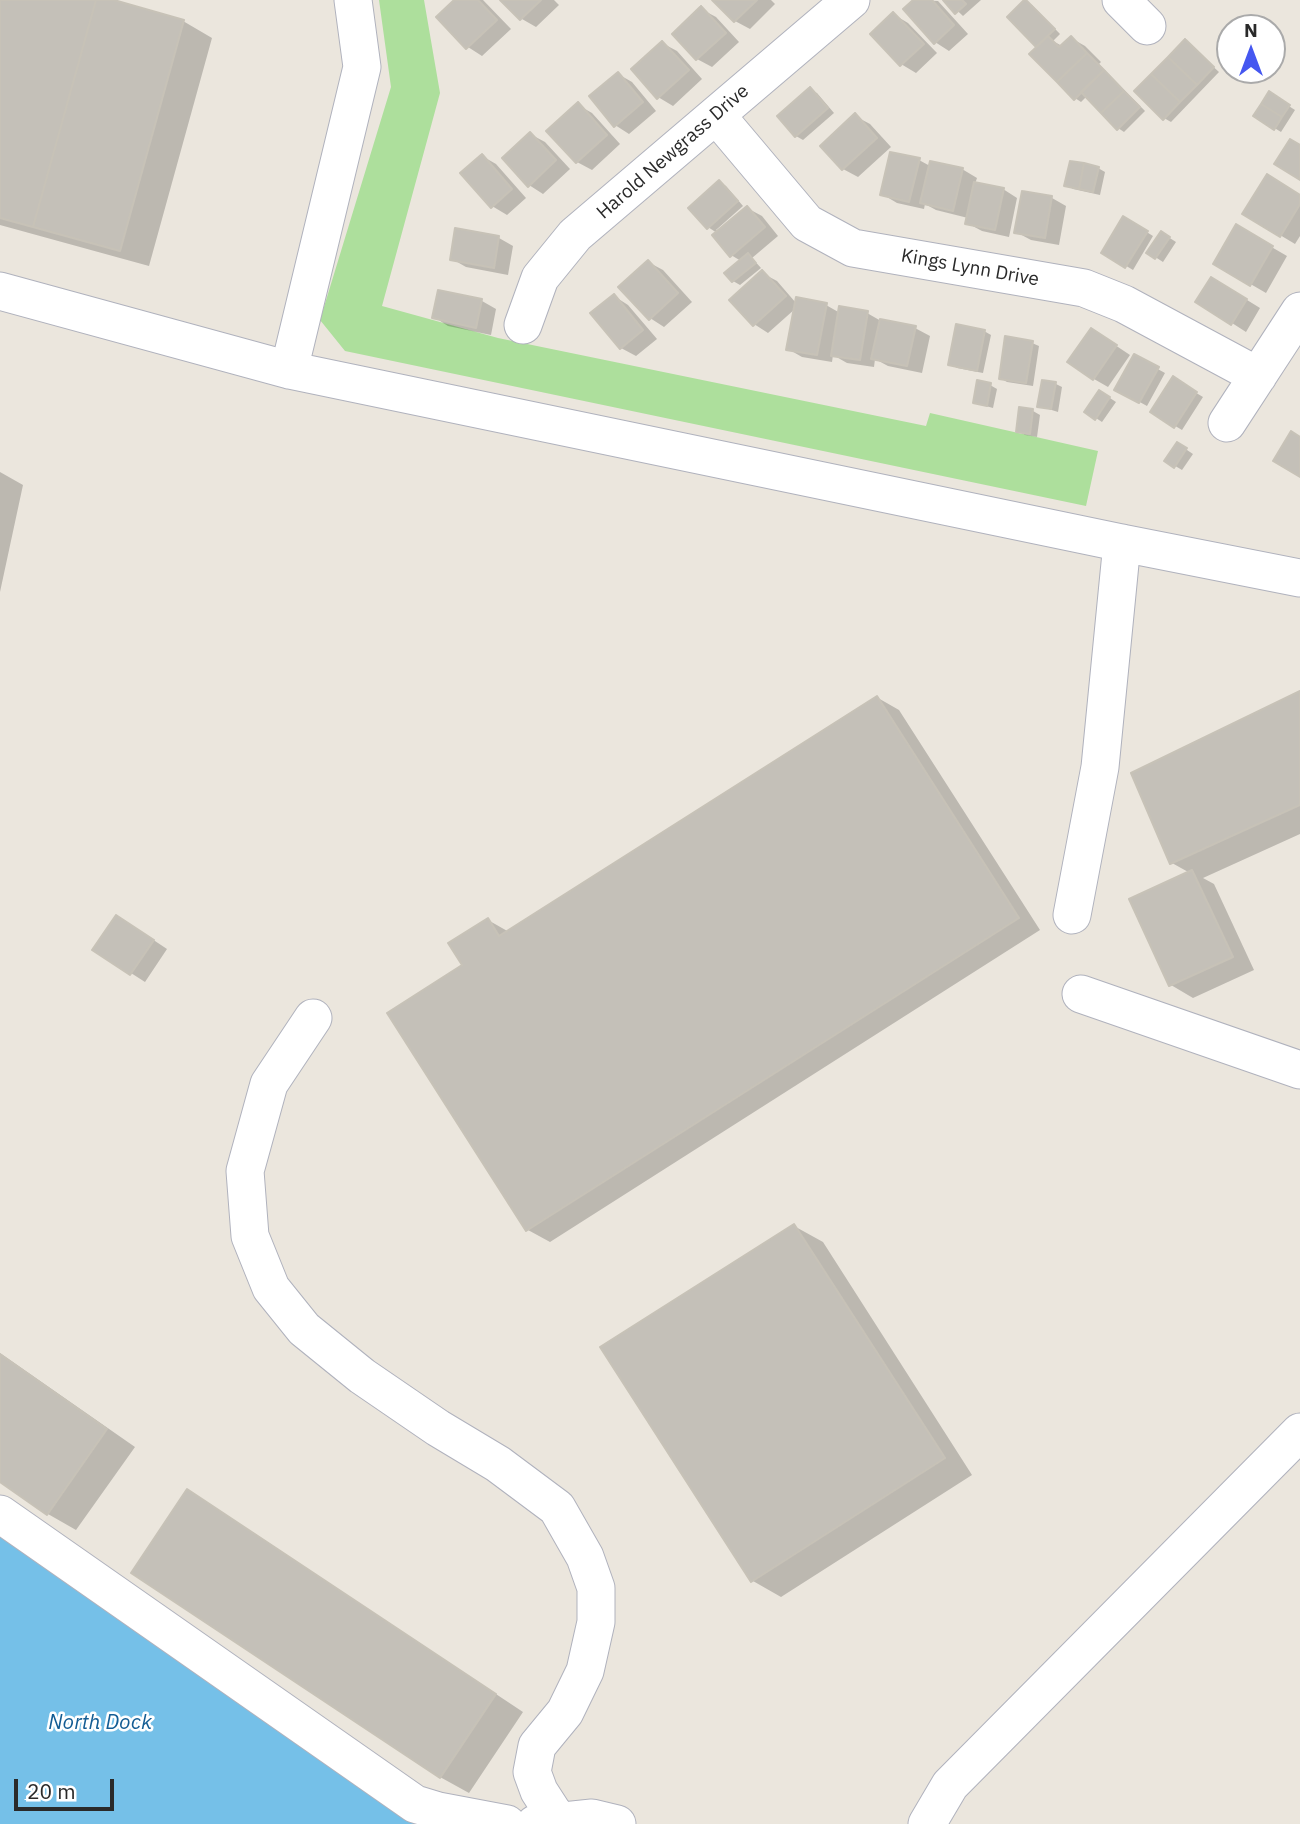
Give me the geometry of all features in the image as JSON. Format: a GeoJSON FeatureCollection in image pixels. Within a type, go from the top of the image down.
{"type":"FeatureCollection","features":[{"type":"Feature","properties":{"kind":"street"},"geometry":{"type":"LineString","coordinates":[[289,370],[362,67],[353,0]]}},
{"type":"Feature","properties":{"kind":"street","name":"Harold Newgrass Drive"},"geometry":{"type":"LineString","coordinates":[[523,325],[540,278],[575,236],[851,0]]}},
{"type":"Feature","properties":{"kind":"street"},"geometry":{"type":"LineString","coordinates":[[1121,0],[1147,26]]}},
{"type":"Feature","properties":{"kind":"street","name":"Kings Lynn Drive"},"geometry":{"type":"LineString","coordinates":[[716,115],[807,223],[853,248],[1084,288],[1124,304],[1258,376]]}},
{"type":"Feature","properties":{"kind":"street"},"geometry":{"type":"LineString","coordinates":[[0,291],[289,370],[1300,578]]}},
{"type":"Feature","properties":{"kind":"street"},"geometry":{"type":"LineString","coordinates":[[1227,423],[1300,311]]}},
{"type":"Feature","properties":{"kind":"street"},"geometry":{"type":"LineString","coordinates":[[1072,915],[1100,767],[1122,543]]}},
{"type":"Feature","properties":{"kind":"street"},"geometry":{"type":"LineString","coordinates":[[1080,994],[1300,1070]]}},
{"type":"Feature","properties":{"kind":"street"},"geometry":{"type":"LineString","coordinates":[[313,1018],[269,1084],[245,1171],[250,1236],[271,1288],[303,1329],[362,1376],[438,1428],[498,1464],[557,1508],[584,1557],[596,1588],[596,1622],[584,1671],[565,1712],[537,1746],[532,1772],[546,1823],[592,1818],[617,1824]]}},
{"type":"Feature","properties":{"kind":"street"},"geometry":{"type":"LineString","coordinates":[[927,1824],[950,1785],[1300,1433]]}},
{"type":"Feature","properties":{"kind":"street"},"geometry":{"type":"LineString","coordinates":[[0,1514],[415,1804],[507,1824]]}},
{"type":"Feature","properties":{"kind":"green space"},"geometry":{"type":"Polygon","coordinates":[[[379,0],[424,0],[440,93],[382,306],[498,338],[926,426],[930,413],[1098,451],[1086,506],[345,351],[320,320],[391,87],[379,0]]]}},
{"type":"Feature","properties":{"kind":"water","name":"North Dock"},"geometry":{"type":"Polygon","coordinates":[[[0,1532],[422,1824],[0,1824],[0,1532]]]}},
{"type":"Feature","properties":{"kind":"building"},"geometry":{"type":"Polygon","coordinates":[[[0,0],[96,0],[33,227],[0,218],[0,0]]]}},
{"type":"Feature","properties":{"kind":"building"},"geometry":{"type":"Polygon","coordinates":[[[96,0],[114,0],[184,20],[120,251],[33,227],[96,0]]]}},
{"type":"Feature","properties":{"kind":"building"},"geometry":{"type":"Polygon","coordinates":[[[454,0],[478,0],[497,20],[466,49],[436,17],[454,0]]]}},
{"type":"Feature","properties":{"kind":"building"},"geometry":{"type":"Polygon","coordinates":[[[500,0],[541,0],[520,20],[500,0]]]}},
{"type":"Feature","properties":{"kind":"building"},"geometry":{"type":"Polygon","coordinates":[[[712,0],[757,0],[734,22],[712,0]]]}},
{"type":"Feature","properties":{"kind":"building"},"geometry":{"type":"Polygon","coordinates":[[[913,0],[932,0],[954,25],[934,44],[903,9],[913,0]]]}},
{"type":"Feature","properties":{"kind":"building"},"geometry":{"type":"Polygon","coordinates":[[[943,0],[962,0],[966,4],[955,14],[943,0]]]}},
{"type":"Feature","properties":{"kind":"building"},"geometry":{"type":"Polygon","coordinates":[[[1024,0],[1055,29],[1036,47],[1007,17],[1024,0]]]}},
{"type":"Feature","properties":{"kind":"building"},"geometry":{"type":"Polygon","coordinates":[[[701,6],[726,33],[696,60],[672,34],[701,6]]]}},
{"type":"Feature","properties":{"kind":"building"},"geometry":{"type":"Polygon","coordinates":[[[893,12],[924,44],[900,66],[870,34],[893,12]]]}},
{"type":"Feature","properties":{"kind":"building"},"geometry":{"type":"Polygon","coordinates":[[[1048,36],[1059,47],[1071,36],[1087,53],[1057,82],[1029,54],[1048,36]]]}},
{"type":"Feature","properties":{"kind":"building"},"geometry":{"type":"Polygon","coordinates":[[[1185,39],[1214,67],[1197,85],[1168,57],[1185,39]]]}},
{"type":"Feature","properties":{"kind":"building"},"geometry":{"type":"Polygon","coordinates":[[[662,41],[689,70],[657,99],[631,69],[662,41]]]}},
{"type":"Feature","properties":{"kind":"building"},"geometry":{"type":"Polygon","coordinates":[[[1087,53],[1104,70],[1074,100],[1057,82],[1087,53]]]}},
{"type":"Feature","properties":{"kind":"building"},"geometry":{"type":"Polygon","coordinates":[[[1168,57],[1197,85],[1180,102],[1151,74],[1168,57]]]}},
{"type":"Feature","properties":{"kind":"building"},"geometry":{"type":"Polygon","coordinates":[[[1104,70],[1124,91],[1101,113],[1081,92],[1104,70]]]}},
{"type":"Feature","properties":{"kind":"building"},"geometry":{"type":"Polygon","coordinates":[[[618,72],[643,102],[614,127],[589,96],[618,72]]]}},
{"type":"Feature","properties":{"kind":"building"},"geometry":{"type":"Polygon","coordinates":[[[1151,74],[1180,102],[1163,120],[1134,91],[1151,74]]]}},
{"type":"Feature","properties":{"kind":"building"},"geometry":{"type":"Polygon","coordinates":[[[810,87],[828,108],[795,137],[777,116],[810,87]]]}},
{"type":"Feature","properties":{"kind":"building"},"geometry":{"type":"Polygon","coordinates":[[[1124,91],[1140,107],[1117,130],[1101,113],[1124,91]]]}},
{"type":"Feature","properties":{"kind":"building"},"geometry":{"type":"Polygon","coordinates":[[[1269,91],[1290,105],[1282,117],[1261,104],[1269,91]]]}},
{"type":"Feature","properties":{"kind":"building"},"geometry":{"type":"Polygon","coordinates":[[[578,102],[607,135],[576,163],[546,131],[578,102]]]}},
{"type":"Feature","properties":{"kind":"building"},"geometry":{"type":"Polygon","coordinates":[[[1261,104],[1282,117],[1274,130],[1253,116],[1261,104]]]}},
{"type":"Feature","properties":{"kind":"building"},"geometry":{"type":"Polygon","coordinates":[[[855,113],[877,138],[842,170],[820,146],[855,113]]]}},
{"type":"Feature","properties":{"kind":"building"},"geometry":{"type":"Polygon","coordinates":[[[530,132],[556,160],[528,187],[502,158],[530,132]]]}},
{"type":"Feature","properties":{"kind":"building"},"geometry":{"type":"Polygon","coordinates":[[[1290,139],[1300,145],[1300,180],[1274,164],[1290,139]]]}},
{"type":"Feature","properties":{"kind":"building"},"geometry":{"type":"Polygon","coordinates":[[[890,152],[920,158],[909,202],[880,195],[890,152]]]}},
{"type":"Feature","properties":{"kind":"building"},"geometry":{"type":"Polygon","coordinates":[[[482,154],[512,189],[491,208],[460,173],[482,154]]]}},
{"type":"Feature","properties":{"kind":"building"},"geometry":{"type":"Polygon","coordinates":[[[930,161],[963,168],[953,211],[920,203],[930,161]]]}},
{"type":"Feature","properties":{"kind":"building"},"geometry":{"type":"Polygon","coordinates":[[[1070,161],[1084,163],[1079,189],[1064,186],[1070,161]]]}},
{"type":"Feature","properties":{"kind":"building"},"geometry":{"type":"Polygon","coordinates":[[[1084,163],[1099,167],[1093,192],[1079,189],[1084,163]]]}},
{"type":"Feature","properties":{"kind":"building"},"geometry":{"type":"Polygon","coordinates":[[[1267,174],[1300,195],[1300,204],[1280,237],[1242,214],[1267,174]]]}},
{"type":"Feature","properties":{"kind":"building"},"geometry":{"type":"Polygon","coordinates":[[[719,180],[738,201],[707,229],[688,208],[719,180]]]}},
{"type":"Feature","properties":{"kind":"building"},"geometry":{"type":"Polygon","coordinates":[[[974,182],[1004,188],[995,230],[965,224],[974,182]]]}},
{"type":"Feature","properties":{"kind":"building"},"geometry":{"type":"Polygon","coordinates":[[[1022,191],[1052,196],[1045,238],[1014,233],[1022,191]]]}},
{"type":"Feature","properties":{"kind":"building"},"geometry":{"type":"Polygon","coordinates":[[[747,206],[765,227],[730,257],[712,235],[747,206]]]}},
{"type":"Feature","properties":{"kind":"building"},"geometry":{"type":"Polygon","coordinates":[[[1123,216],[1148,231],[1125,268],[1101,253],[1123,216]]]}},
{"type":"Feature","properties":{"kind":"building"},"geometry":{"type":"Polygon","coordinates":[[[1236,224],[1273,246],[1250,286],[1213,264],[1236,224]]]}},
{"type":"Feature","properties":{"kind":"building"},"geometry":{"type":"Polygon","coordinates":[[[455,228],[499,236],[494,268],[450,260],[455,228]]]}},
{"type":"Feature","properties":{"kind":"building"},"geometry":{"type":"Polygon","coordinates":[[[1161,231],[1170,237],[1155,259],[1146,253],[1161,231]]]}},
{"type":"Feature","properties":{"kind":"building"},"geometry":{"type":"Polygon","coordinates":[[[748,253],[756,263],[732,282],[724,273],[748,253]]]}},
{"type":"Feature","properties":{"kind":"building"},"geometry":{"type":"Polygon","coordinates":[[[648,260],[678,293],[649,320],[618,287],[648,260]]]}},
{"type":"Feature","properties":{"kind":"building"},"geometry":{"type":"Polygon","coordinates":[[[762,270],[786,296],[753,326],[729,300],[762,270]]]}},
{"type":"Feature","properties":{"kind":"building"},"geometry":{"type":"Polygon","coordinates":[[[1211,277],[1247,299],[1231,325],[1195,302],[1211,277]]]}},
{"type":"Feature","properties":{"kind":"building"},"geometry":{"type":"Polygon","coordinates":[[[438,290],[482,299],[476,328],[432,318],[438,290]]]}},
{"type":"Feature","properties":{"kind":"building"},"geometry":{"type":"Polygon","coordinates":[[[614,294],[643,330],[620,349],[590,313],[614,294]]]}},
{"type":"Feature","properties":{"kind":"building"},"geometry":{"type":"Polygon","coordinates":[[[796,297],[827,303],[817,355],[786,350],[796,297]]]}},
{"type":"Feature","properties":{"kind":"building"},"geometry":{"type":"Polygon","coordinates":[[[839,306],[868,311],[860,360],[831,356],[839,306]]]}},
{"type":"Feature","properties":{"kind":"building"},"geometry":{"type":"Polygon","coordinates":[[[880,319],[916,326],[907,366],[871,359],[880,319]]]}},
{"type":"Feature","properties":{"kind":"building"},"geometry":{"type":"Polygon","coordinates":[[[956,324],[985,330],[977,371],[948,365],[956,324]]]}},
{"type":"Feature","properties":{"kind":"building"},"geometry":{"type":"Polygon","coordinates":[[[1091,328],[1117,345],[1093,380],[1067,362],[1091,328]]]}},
{"type":"Feature","properties":{"kind":"building"},"geometry":{"type":"Polygon","coordinates":[[[1005,336],[1033,341],[1026,383],[999,379],[1005,336]]]}},
{"type":"Feature","properties":{"kind":"building"},"geometry":{"type":"Polygon","coordinates":[[[1134,354],[1159,367],[1139,403],[1114,390],[1134,354]]]}},
{"type":"Feature","properties":{"kind":"building"},"geometry":{"type":"Polygon","coordinates":[[[1173,376],[1197,392],[1174,428],[1150,412],[1173,376]]]}},
{"type":"Feature","properties":{"kind":"building"},"geometry":{"type":"Polygon","coordinates":[[[977,380],[991,383],[987,406],[973,403],[977,380]]]}},
{"type":"Feature","properties":{"kind":"building"},"geometry":{"type":"Polygon","coordinates":[[[1042,380],[1056,382],[1051,409],[1037,407],[1042,380]]]}},
{"type":"Feature","properties":{"kind":"building"},"geometry":{"type":"Polygon","coordinates":[[[1099,390],[1110,397],[1095,420],[1084,412],[1099,390]]]}},
{"type":"Feature","properties":{"kind":"building"},"geometry":{"type":"Polygon","coordinates":[[[1019,407],[1033,409],[1030,434],[1016,432],[1019,407]]]}},
{"type":"Feature","properties":{"kind":"building"},"geometry":{"type":"Polygon","coordinates":[[[1291,431],[1300,437],[1300,477],[1273,461],[1291,431]]]}},
{"type":"Feature","properties":{"kind":"building"},"geometry":{"type":"Polygon","coordinates":[[[1177,442],[1187,448],[1174,468],[1164,461],[1177,442]]]}},
{"type":"Feature","properties":{"kind":"building"},"geometry":{"type":"Polygon","coordinates":[[[1300,691],[1300,805],[1170,864],[1131,773],[1300,691]]]}},
{"type":"Feature","properties":{"kind":"building"},"geometry":{"type":"Polygon","coordinates":[[[877,696],[1019,918],[526,1231],[387,1013],[462,965],[448,943],[488,918],[499,936],[877,696]]]}},
{"type":"Feature","properties":{"kind":"building"},"geometry":{"type":"Polygon","coordinates":[[[1192,870],[1233,957],[1169,986],[1129,899],[1192,870]]]}},
{"type":"Feature","properties":{"kind":"building"},"geometry":{"type":"Polygon","coordinates":[[[116,915],[154,940],[130,975],[92,950],[116,915]]]}},
{"type":"Feature","properties":{"kind":"building"},"geometry":{"type":"Polygon","coordinates":[[[794,1224],[945,1458],[751,1582],[600,1347],[794,1224]]]}},
{"type":"Feature","properties":{"kind":"building"},"geometry":{"type":"Polygon","coordinates":[[[0,1354],[107,1429],[47,1515],[0,1482],[0,1354]]]}},
{"type":"Feature","properties":{"kind":"building"},"geometry":{"type":"Polygon","coordinates":[[[187,1489],[496,1694],[440,1778],[131,1573],[187,1489]]]}}]}
